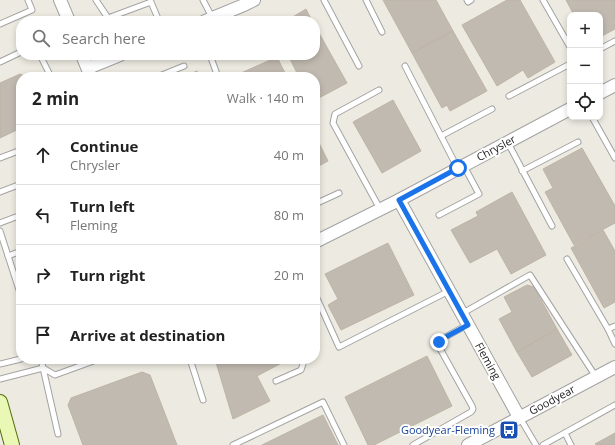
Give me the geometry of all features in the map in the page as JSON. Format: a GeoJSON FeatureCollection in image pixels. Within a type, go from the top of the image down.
{"type":"FeatureCollection","features":[{"type":"Feature","properties":{"kind":"main road"},"geometry":{"type":"LineString","coordinates":[[0,402],[12,445]]}},
{"type":"Feature","properties":{"kind":"street"},"geometry":{"type":"LineString","coordinates":[[60,0],[66,16]]}},
{"type":"Feature","properties":{"kind":"street"},"geometry":{"type":"LineString","coordinates":[[218,16],[254,0]]}},
{"type":"Feature","properties":{"kind":"street"},"geometry":{"type":"LineString","coordinates":[[84,60],[89,72],[111,60]]}},
{"type":"Feature","properties":{"kind":"street"},"geometry":{"type":"LineString","coordinates":[[603,91],[615,84]]}},
{"type":"Feature","properties":{"kind":"street","name":"Chrysler"},"geometry":{"type":"LineString","coordinates":[[320,239],[399,200],[567,111]]}},
{"type":"Feature","properties":{"kind":"street","name":"Fleming"},"geometry":{"type":"LineString","coordinates":[[399,200],[520,417]]}},
{"type":"Feature","properties":{"kind":"street","name":"Goodyear"},"geometry":{"type":"LineString","coordinates":[[468,445],[615,367]]}},
{"type":"Feature","properties":{"kind":"lane"},"geometry":{"type":"LineString","coordinates":[[18,16],[32,10],[28,0]]}},
{"type":"Feature","properties":{"kind":"lane"},"geometry":{"type":"LineString","coordinates":[[96,0],[107,16]]}},
{"type":"Feature","properties":{"kind":"lane"},"geometry":{"type":"LineString","coordinates":[[203,0],[208,16]]}},
{"type":"Feature","properties":{"kind":"lane"},"geometry":{"type":"LineString","coordinates":[[324,0],[359,66]]}},
{"type":"Feature","properties":{"kind":"lane"},"geometry":{"type":"LineString","coordinates":[[366,0],[382,32]]}},
{"type":"Feature","properties":{"kind":"lane"},"geometry":{"type":"LineString","coordinates":[[467,0],[468,2],[471,0]]}},
{"type":"Feature","properties":{"kind":"lane"},"geometry":{"type":"LineString","coordinates":[[543,0],[567,42]]}},
{"type":"Feature","properties":{"kind":"lane"},"geometry":{"type":"LineString","coordinates":[[113,16],[151,2],[157,16]]}},
{"type":"Feature","properties":{"kind":"lane"},"geometry":{"type":"LineString","coordinates":[[0,24],[16,17]]}},
{"type":"Feature","properties":{"kind":"lane"},"geometry":{"type":"LineString","coordinates":[[602,48],[615,41]]}},
{"type":"Feature","properties":{"kind":"lane"},"geometry":{"type":"LineString","coordinates":[[0,62],[16,54]]}},
{"type":"Feature","properties":{"kind":"lane"},"geometry":{"type":"LineString","coordinates":[[42,60],[48,72]]}},
{"type":"Feature","properties":{"kind":"lane"},"geometry":{"type":"LineString","coordinates":[[212,60],[216,72]]}},
{"type":"Feature","properties":{"kind":"lane"},"geometry":{"type":"LineString","coordinates":[[169,72],[184,66]]}},
{"type":"Feature","properties":{"kind":"lane"},"geometry":{"type":"LineString","coordinates":[[405,66],[441,136],[479,194],[439,215]]}},
{"type":"Feature","properties":{"kind":"lane"},"geometry":{"type":"LineString","coordinates":[[509,96],[567,66]]}},
{"type":"Feature","properties":{"kind":"lane"},"geometry":{"type":"LineString","coordinates":[[379,90],[335,114],[333,124],[380,209]]}},
{"type":"Feature","properties":{"kind":"lane"},"geometry":{"type":"LineString","coordinates":[[441,136],[492,109]]}},
{"type":"Feature","properties":{"kind":"lane"},"geometry":{"type":"LineString","coordinates":[[594,120],[615,158]]}},
{"type":"Feature","properties":{"kind":"lane"},"geometry":{"type":"LineString","coordinates":[[507,142],[552,226]]}},
{"type":"Feature","properties":{"kind":"lane"},"geometry":{"type":"LineString","coordinates":[[522,171],[578,142]]}},
{"type":"Feature","properties":{"kind":"lane"},"geometry":{"type":"LineString","coordinates":[[0,158],[16,152]]}},
{"type":"Feature","properties":{"kind":"lane"},"geometry":{"type":"LineString","coordinates":[[0,192],[16,186]]}},
{"type":"Feature","properties":{"kind":"lane"},"geometry":{"type":"LineString","coordinates":[[320,202],[339,193]]}},
{"type":"Feature","properties":{"kind":"lane"},"geometry":{"type":"LineString","coordinates":[[0,223],[16,217]]}},
{"type":"Feature","properties":{"kind":"lane"},"geometry":{"type":"LineString","coordinates":[[0,232],[16,277]]}},
{"type":"Feature","properties":{"kind":"lane"},"geometry":{"type":"LineString","coordinates":[[8,256],[16,253]]}},
{"type":"Feature","properties":{"kind":"lane"},"geometry":{"type":"LineString","coordinates":[[567,259],[608,329],[615,344]]}},
{"type":"Feature","properties":{"kind":"lane"},"geometry":{"type":"LineString","coordinates":[[462,314],[530,275],[596,377]]}},
{"type":"Feature","properties":{"kind":"lane"},"geometry":{"type":"LineString","coordinates":[[320,305],[339,347],[449,291]]}},
{"type":"Feature","properties":{"kind":"lane"},"geometry":{"type":"LineString","coordinates":[[413,445],[471,412],[473,409],[438,345],[440,340],[468,325]]}},
{"type":"Feature","properties":{"kind":"lane"},"geometry":{"type":"LineString","coordinates":[[608,329],[615,326]]}},
{"type":"Feature","properties":{"kind":"lane"},"geometry":{"type":"LineString","coordinates":[[0,364],[16,360]]}},
{"type":"Feature","properties":{"kind":"lane"},"geometry":{"type":"LineString","coordinates":[[43,364],[58,434]]}},
{"type":"Feature","properties":{"kind":"lane"},"geometry":{"type":"LineString","coordinates":[[0,379],[44,368],[55,375],[86,364]]}},
{"type":"Feature","properties":{"kind":"lane"},"geometry":{"type":"LineString","coordinates":[[192,364],[203,400]]}},
{"type":"Feature","properties":{"kind":"lane"},"geometry":{"type":"LineString","coordinates":[[276,382],[301,370],[303,364]]}},
{"type":"Feature","properties":{"kind":"lane"},"geometry":{"type":"LineString","coordinates":[[233,445],[323,402],[344,445]]}},
{"type":"Feature","properties":{"kind":"lane"},"geometry":{"type":"LineString","coordinates":[[543,445],[615,405]]}},
{"type":"Feature","properties":{"kind":"lane"},"geometry":{"type":"LineString","coordinates":[[520,417],[536,445]]}},
{"type":"Feature","properties":{"kind":"lane"},"geometry":{"type":"LineString","coordinates":[[565,433],[571,445]]}},
{"type":"Feature","properties":{"kind":"building"},"geometry":{"type":"Polygon","coordinates":[[[383,0],[436,0],[453,31],[412,53],[383,0]]]}},
{"type":"Feature","properties":{"kind":"building"},"geometry":{"type":"Polygon","coordinates":[[[507,0],[520,0],[555,62],[528,78],[523,70],[497,86],[462,25],[507,0]]]}},
{"type":"Feature","properties":{"kind":"building"},"geometry":{"type":"Polygon","coordinates":[[[566,0],[615,0],[615,29],[603,35],[603,12],[572,12],[566,0]]]}},
{"type":"Feature","properties":{"kind":"building"},"geometry":{"type":"Polygon","coordinates":[[[306,9],[310,16],[294,16],[306,9]]]}},
{"type":"Feature","properties":{"kind":"building"},"geometry":{"type":"Polygon","coordinates":[[[453,31],[487,91],[450,111],[447,105],[442,108],[412,53],[453,31]]]}},
{"type":"Feature","properties":{"kind":"building"},"geometry":{"type":"Polygon","coordinates":[[[320,35],[347,83],[320,97],[320,72],[296,72],[290,60],[320,60],[320,35]]]}},
{"type":"Feature","properties":{"kind":"building"},"geometry":{"type":"Polygon","coordinates":[[[270,60],[278,60],[284,72],[243,72],[270,60]]]}},
{"type":"Feature","properties":{"kind":"building"},"geometry":{"type":"Polygon","coordinates":[[[16,76],[16,130],[0,138],[0,83],[16,76]]]}},
{"type":"Feature","properties":{"kind":"building"},"geometry":{"type":"Polygon","coordinates":[[[393,100],[421,151],[382,173],[353,122],[393,100]]]}},
{"type":"Feature","properties":{"kind":"building"},"geometry":{"type":"Polygon","coordinates":[[[320,145],[328,161],[320,165],[320,145]]]}},
{"type":"Feature","properties":{"kind":"building"},"geometry":{"type":"Polygon","coordinates":[[[582,148],[615,206],[615,223],[574,245],[545,192],[553,188],[543,169],[582,148]]]}},
{"type":"Feature","properties":{"kind":"building"},"geometry":{"type":"Polygon","coordinates":[[[512,192],[546,255],[511,274],[497,249],[470,263],[451,230],[478,216],[476,212],[512,192]]]}},
{"type":"Feature","properties":{"kind":"building"},"geometry":{"type":"Polygon","coordinates":[[[603,230],[615,251],[615,302],[604,308],[571,248],[603,230]]]}},
{"type":"Feature","properties":{"kind":"building"},"geometry":{"type":"Polygon","coordinates":[[[388,243],[414,295],[341,330],[328,305],[338,299],[325,274],[388,243]]]}},
{"type":"Feature","properties":{"kind":"building"},"geometry":{"type":"Polygon","coordinates":[[[527,285],[534,287],[557,329],[517,352],[499,319],[512,312],[504,297],[527,285]]]}},
{"type":"Feature","properties":{"kind":"building"},"geometry":{"type":"Polygon","coordinates":[[[557,329],[572,355],[532,377],[517,352],[557,329]]]}},
{"type":"Feature","properties":{"kind":"building"},"geometry":{"type":"Polygon","coordinates":[[[427,356],[452,406],[374,445],[368,445],[345,397],[427,356]]]}},
{"type":"Feature","properties":{"kind":"building"},"geometry":{"type":"Polygon","coordinates":[[[216,364],[280,364],[257,376],[270,401],[233,419],[216,364]]]}},
{"type":"Feature","properties":{"kind":"building"},"geometry":{"type":"Polygon","coordinates":[[[142,372],[150,375],[177,445],[83,445],[68,405],[71,398],[142,372]]]}},
{"type":"Feature","properties":{"kind":"building"},"geometry":{"type":"Polygon","coordinates":[[[323,415],[338,445],[262,445],[323,415]]]}},
{"type":"Feature","properties":{"kind":"building"},"geometry":{"type":"Polygon","coordinates":[[[615,433],[615,445],[595,444],[615,433]]]}},
{"type":"Feature","properties":{"kind":"place","name":"Goodyear-Fleming"},"geometry":{"type":"Point","coordinates":[509,430]}},
{"type":"Feature","properties":{"kind":"route"},"geometry":{"type":"LineString","coordinates":[[439,342],[440,340],[468,325],[399,200],[458,168]]}}]}
